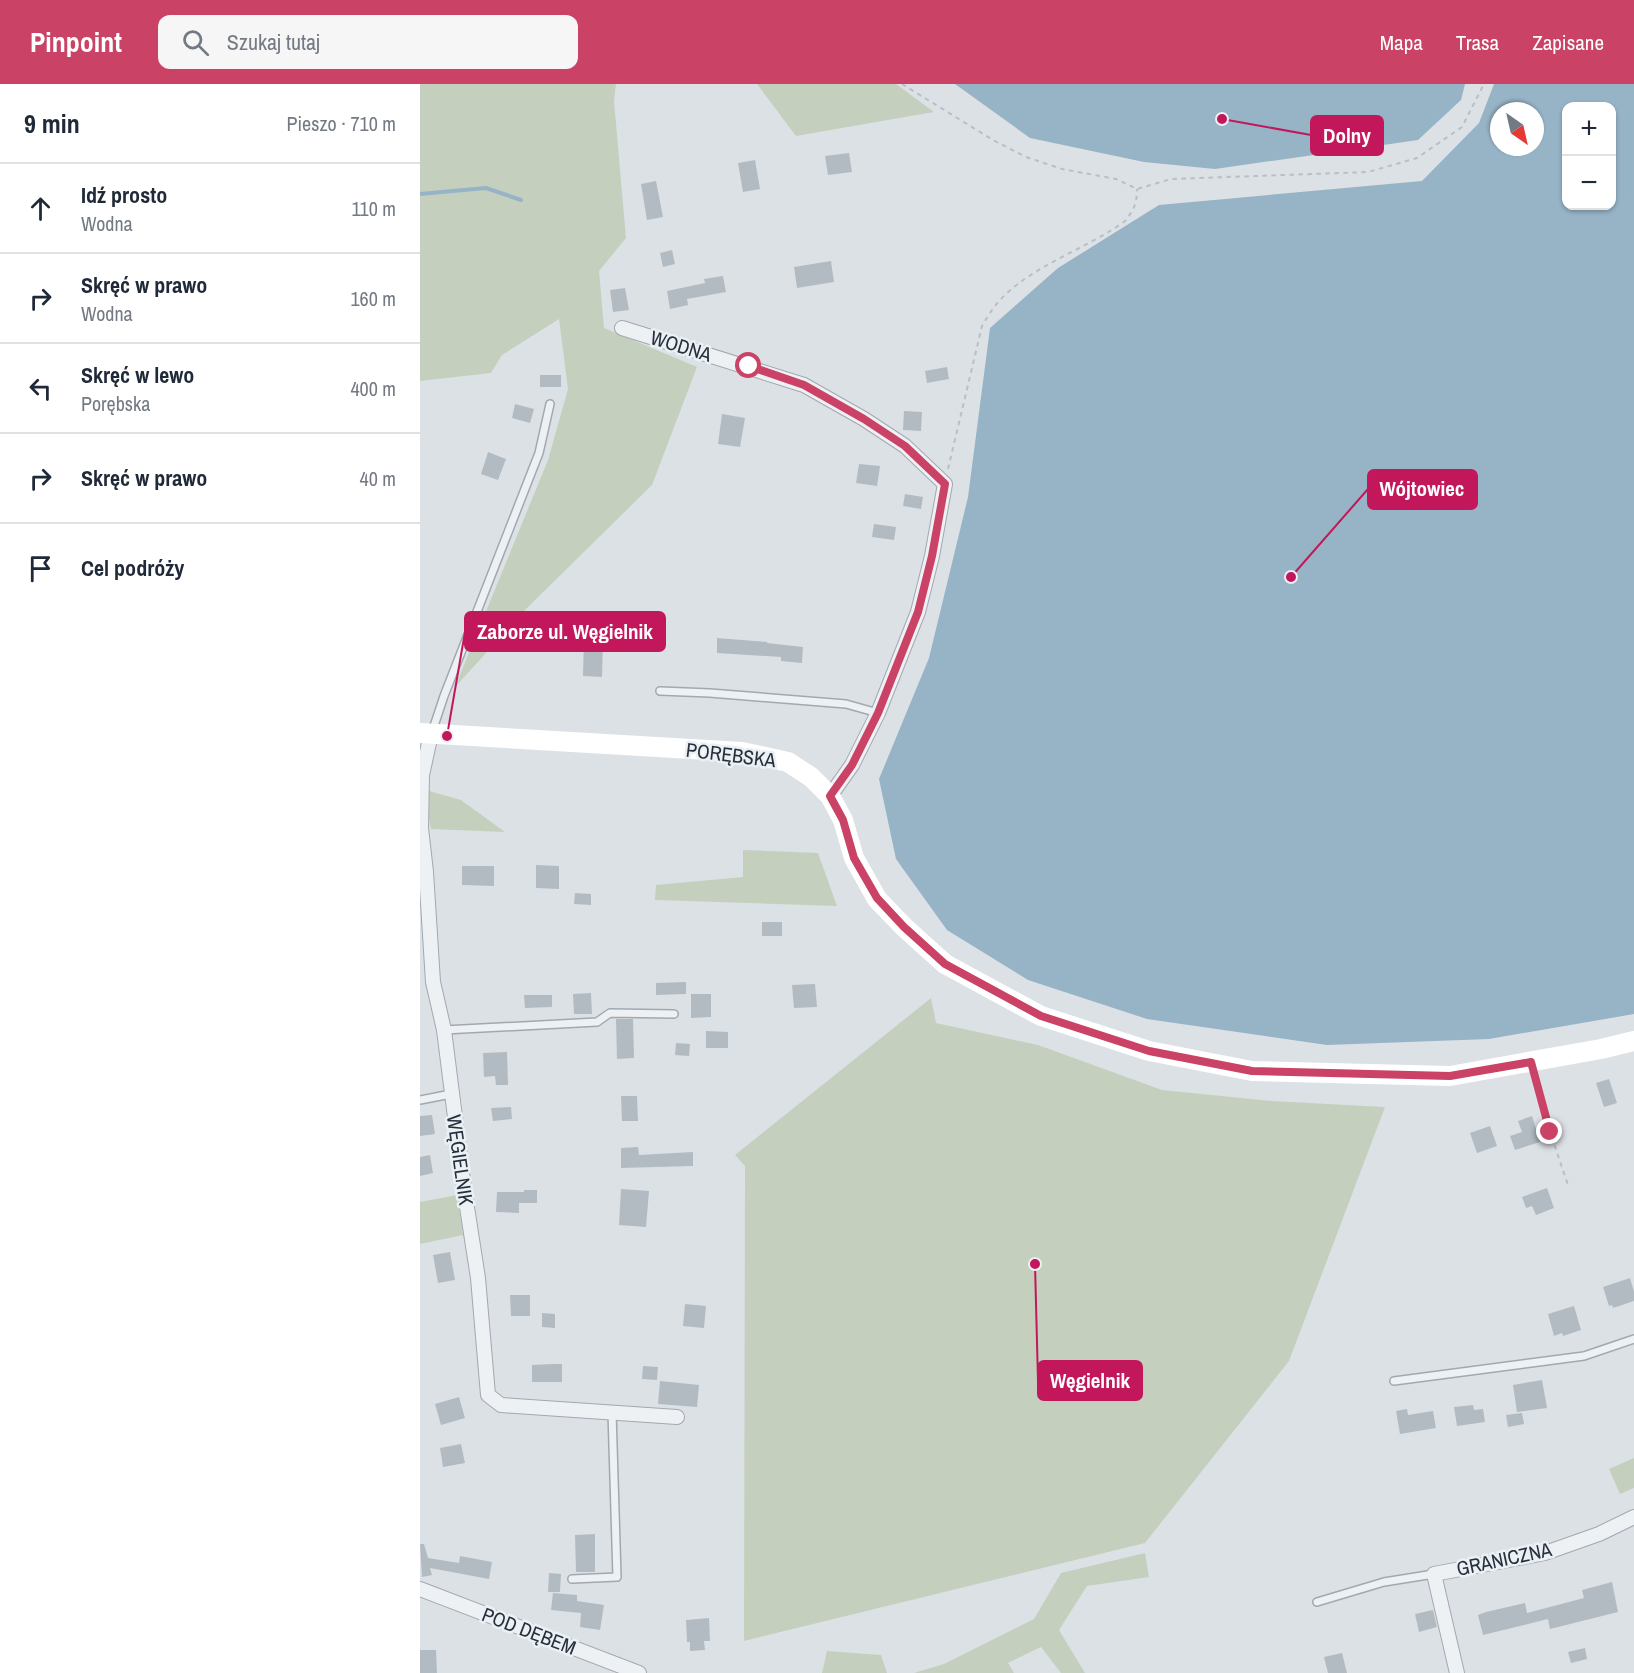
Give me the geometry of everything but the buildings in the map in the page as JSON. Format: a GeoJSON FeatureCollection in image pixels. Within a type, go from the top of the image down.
{"type":"FeatureCollection","features":[{"type":"Feature","properties":{"kind":"street","name":"WODNA"},"geometry":{"type":"LineString","coordinates":[[622,328],[804,385],[864,419],[905,446],[945,484]]}},
{"type":"Feature","properties":{"kind":"street"},"geometry":{"type":"LineString","coordinates":[[830,796],[852,765],[878,713],[918,612],[932,556],[945,484]]}},
{"type":"Feature","properties":{"kind":"street","name":"PORĘBSKA"},"geometry":{"type":"LineString","coordinates":[[426,734],[742,752],[788,762],[811,777],[830,796],[843,820],[854,858],[877,898],[904,927],[945,964],[1041,1016],[1149,1051],[1252,1071],[1450,1076],[1634,1041]]}},
{"type":"Feature","properties":{"kind":"street","name":"WĘGIELNIK"},"geometry":{"type":"LineString","coordinates":[[426,734],[420,828],[434,982],[444,1030],[478,1278],[488,1395],[501,1405],[677,1417]]}},
{"type":"Feature","properties":{"kind":"street","name":"GRANICZNA"},"geometry":{"type":"LineString","coordinates":[[1457,1673],[1434,1574],[1545,1553],[1599,1534],[1634,1517]]}},
{"type":"Feature","properties":{"kind":"street","name":"POD DĘBEM"},"geometry":{"type":"LineString","coordinates":[[420,1589],[639,1673]]}},
{"type":"Feature","properties":{"kind":"lane"},"geometry":{"type":"LineString","coordinates":[[426,734],[444,696],[539,453],[550,404]]}},
{"type":"Feature","properties":{"kind":"lane"},"geometry":{"type":"LineString","coordinates":[[660,691],[846,704],[878,713]]}},
{"type":"Feature","properties":{"kind":"lane"},"geometry":{"type":"LineString","coordinates":[[444,1030],[597,1022],[610,1013],[674,1014]]}},
{"type":"Feature","properties":{"kind":"lane"},"geometry":{"type":"LineString","coordinates":[[420,1100],[451,1094]]}},
{"type":"Feature","properties":{"kind":"lane"},"geometry":{"type":"LineString","coordinates":[[1394,1381],[1584,1356],[1634,1339]]}},
{"type":"Feature","properties":{"kind":"lane"},"geometry":{"type":"LineString","coordinates":[[572,1579],[617,1577],[612,1412]]}},
{"type":"Feature","properties":{"kind":"lane"},"geometry":{"type":"LineString","coordinates":[[1317,1602],[1384,1582],[1434,1574]]}},
{"type":"Feature","properties":{"kind":"path"},"geometry":{"type":"LineString","coordinates":[[902,84],[993,140],[1026,157],[1062,169],[1116,179],[1137,189],[1171,179],[1368,172],[1416,158],[1462,127],[1484,84]]}},
{"type":"Feature","properties":{"kind":"path"},"geometry":{"type":"LineString","coordinates":[[945,484],[982,326],[994,307],[1007,292],[1024,280],[1125,221],[1135,210],[1137,189]]}},
{"type":"Feature","properties":{"kind":"path"},"geometry":{"type":"LineString","coordinates":[[1531,1062],[1550,1132],[1568,1185]]}},
{"type":"Feature","properties":{"kind":"green space"},"geometry":{"type":"Polygon","coordinates":[[[420,84],[616,84],[614,101],[626,238],[599,271],[604,328],[697,367],[652,485],[527,608],[455,687],[548,460],[568,389],[559,319],[502,355],[491,373],[420,381],[420,84]]]}},
{"type":"Feature","properties":{"kind":"green space"},"geometry":{"type":"Polygon","coordinates":[[[757,84],[896,84],[934,112],[796,136],[757,84]]]}},
{"type":"Feature","properties":{"kind":"green space"},"geometry":{"type":"Polygon","coordinates":[[[429,791],[461,800],[505,832],[431,829],[429,791]]]}},
{"type":"Feature","properties":{"kind":"green space"},"geometry":{"type":"Polygon","coordinates":[[[743,850],[818,853],[837,906],[655,900],[656,885],[743,877],[743,850]]]}},
{"type":"Feature","properties":{"kind":"green space"},"geometry":{"type":"Polygon","coordinates":[[[931,998],[936,1023],[1038,1045],[1162,1090],[1271,1101],[1385,1107],[1289,1361],[1145,1543],[744,1641],[745,1166],[735,1155],[931,998]]]}},
{"type":"Feature","properties":{"kind":"green space"},"geometry":{"type":"Polygon","coordinates":[[[457,1195],[463,1235],[420,1244],[420,1202],[457,1195]]]}},
{"type":"Feature","properties":{"kind":"green space"},"geometry":{"type":"Polygon","coordinates":[[[1634,1458],[1634,1488],[1620,1494],[1609,1469],[1634,1458]]]}},
{"type":"Feature","properties":{"kind":"green space"},"geometry":{"type":"Polygon","coordinates":[[[1145,1553],[1149,1577],[1087,1586],[1059,1630],[1085,1673],[1061,1673],[1041,1647],[1008,1663],[1014,1673],[914,1673],[944,1664],[1034,1619],[1061,1573],[1145,1553]]]}},
{"type":"Feature","properties":{"kind":"green space"},"geometry":{"type":"Polygon","coordinates":[[[827,1651],[881,1655],[887,1673],[822,1673],[827,1651]]]}},
{"type":"Feature","properties":{"kind":"water"},"geometry":{"type":"Polygon","coordinates":[[[955,84],[1465,84],[1461,100],[1418,140],[1215,169],[1144,162],[1030,138],[955,84]]]}},
{"type":"Feature","properties":{"kind":"water"},"geometry":{"type":"Polygon","coordinates":[[[1494,84],[1634,84],[1634,1014],[1489,1039],[1327,1045],[1147,1019],[1028,980],[947,930],[896,859],[879,779],[929,658],[968,497],[990,328],[1058,268],[1159,205],[1422,181],[1479,123],[1494,84]]]}},
{"type":"Feature","properties":{"kind":"waterway"},"geometry":{"type":"LineString","coordinates":[[420,194],[486,188],[521,200]]}},
{"type":"Feature","properties":{"kind":"place","name":"Dolny"},"geometry":{"type":"Point","coordinates":[1222,119]}},
{"type":"Feature","properties":{"kind":"place","name":"Wójtowiec"},"geometry":{"type":"Point","coordinates":[1291,577]}},
{"type":"Feature","properties":{"kind":"place","name":"Zaborze ul. Węgielnik"},"geometry":{"type":"Point","coordinates":[447,736]}},
{"type":"Feature","properties":{"kind":"place","name":"Węgielnik"},"geometry":{"type":"Point","coordinates":[1035,1264]}},
{"type":"Feature","properties":{"kind":"route"},"geometry":{"type":"LineString","coordinates":[[749,366],[804,385],[864,419],[905,446],[945,484],[932,556],[918,612],[878,713],[852,765],[830,796],[843,820],[854,858],[877,898],[904,927],[945,964],[1041,1016],[1149,1051],[1252,1071],[1351,1075],[1450,1076],[1531,1062],[1550,1132]]}}]}
